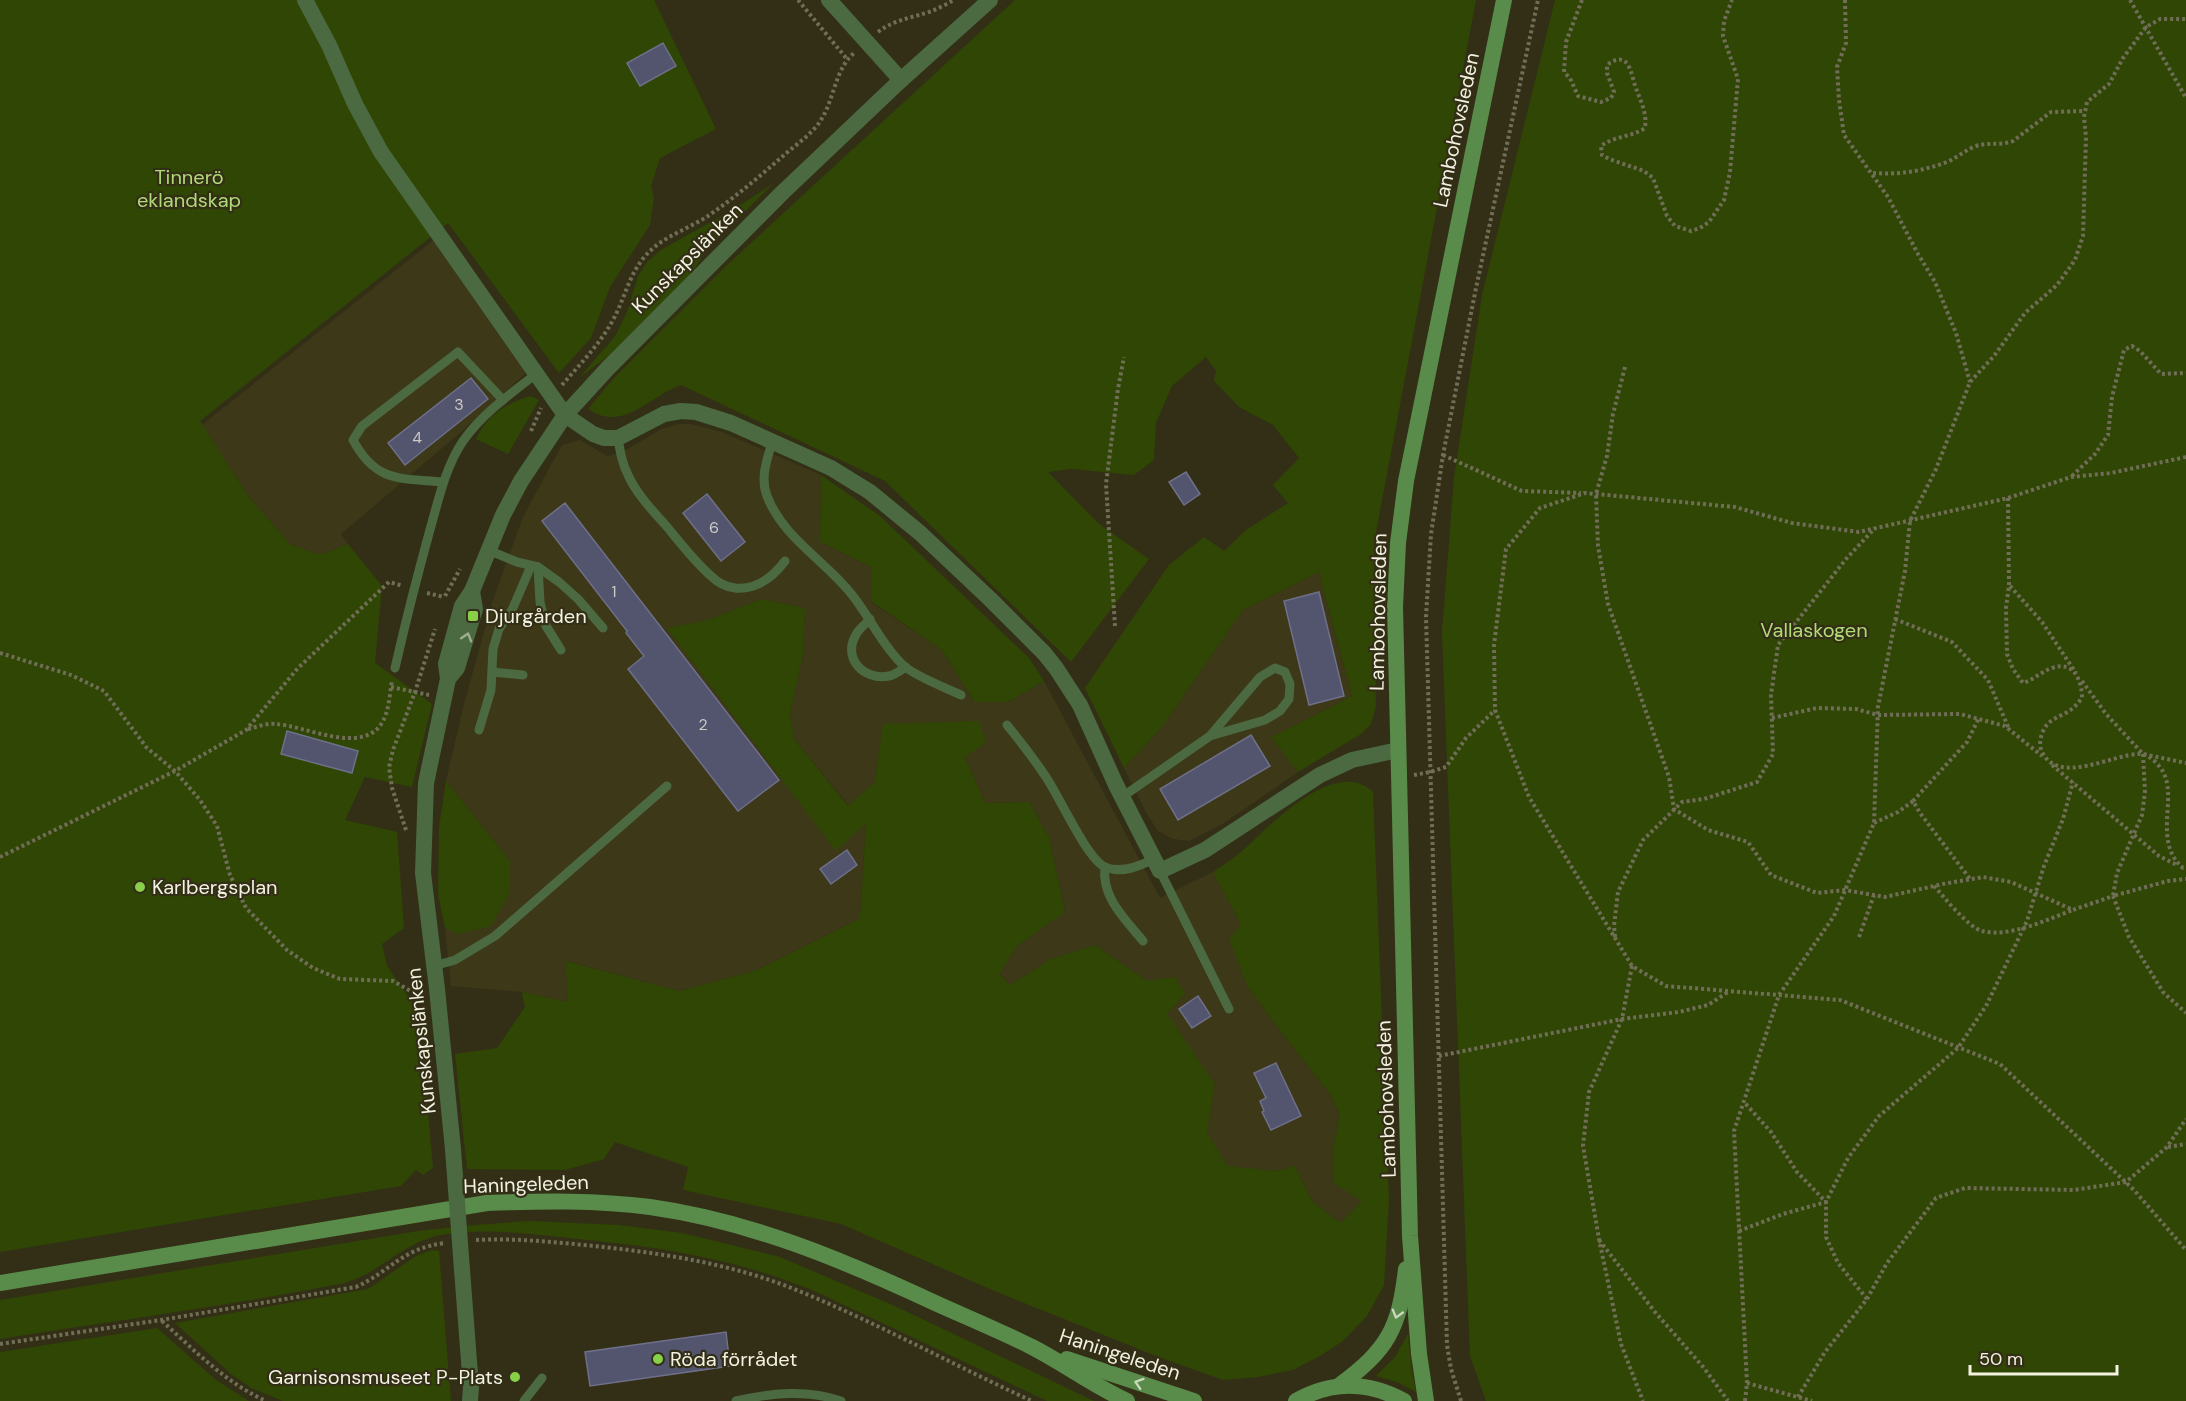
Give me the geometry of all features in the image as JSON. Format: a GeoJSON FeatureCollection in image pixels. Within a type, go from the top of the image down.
{"type":"FeatureCollection","features":[{"type":"Feature","properties":{"kind":"main road","name":"Lambohovsleden"},"geometry":{"type":"LineString","coordinates":[[1426,1401],[1419,1354],[1410,1236],[1395,607],[1398,543],[1407,481],[1504,0]]}},
{"type":"Feature","properties":{"kind":"main road","name":"Haningeleden"},"geometry":{"type":"LineString","coordinates":[[0,1283],[487,1203],[550,1200],[604,1202],[651,1207],[735,1224],[771,1235],[866,1271],[1033,1348],[1127,1401]]}},
{"type":"Feature","properties":{"kind":"main road","name":"Lambohovsleden"},"geometry":{"type":"LineString","coordinates":[[1340,1385],[1366,1366],[1384,1346],[1393,1330],[1404,1285],[1410,1236]]}},
{"type":"Feature","properties":{"kind":"main road","name":"Haningeleden"},"geometry":{"type":"LineString","coordinates":[[1033,1348],[1194,1401]]}},
{"type":"Feature","properties":{"kind":"main road"},"geometry":{"type":"LineString","coordinates":[[1296,1401],[1312,1392],[1340,1385],[1365,1386],[1389,1393],[1404,1401]]}},
{"type":"Feature","properties":{"kind":"street"},"geometry":{"type":"LineString","coordinates":[[305,0],[381,152],[566,415],[593,434],[604,438],[618,438],[664,414],[681,411],[712,416],[831,468],[870,492],[920,533],[1044,653],[1056,668],[1080,705],[1122,797],[1157,865],[1205,850],[1320,775],[1352,760],[1398,750]]}},
{"type":"Feature","properties":{"kind":"street"},"geometry":{"type":"LineString","coordinates":[[829,0],[901,80]]}},
{"type":"Feature","properties":{"kind":"street","name":"Kunskapslänken"},"geometry":{"type":"LineString","coordinates":[[470,1401],[471,1387],[453,1149],[423,873],[424,805],[428,772],[448,679],[457,668],[475,609],[472,591],[488,550],[521,481],[566,415],[608,368],[782,193],[901,80],[990,0]]}},
{"type":"Feature","properties":{"kind":"lane"},"geometry":{"type":"LineString","coordinates":[[443,482],[394,478],[375,470],[361,456],[353,440],[362,426],[458,352],[503,400]]}},
{"type":"Feature","properties":{"kind":"lane"},"geometry":{"type":"LineString","coordinates":[[395,668],[413,589],[443,482],[461,444],[474,427],[503,400],[537,374]]}},
{"type":"Feature","properties":{"kind":"lane"},"geometry":{"type":"LineString","coordinates":[[618,438],[622,463],[629,479],[642,498],[710,576],[721,584],[733,588],[747,588],[776,573],[785,561]]}},
{"type":"Feature","properties":{"kind":"lane"},"geometry":{"type":"LineString","coordinates":[[772,442],[764,479],[766,495],[775,512],[798,541],[841,581],[893,653],[906,667],[961,695]]}},
{"type":"Feature","properties":{"kind":"lane"},"geometry":{"type":"LineString","coordinates":[[488,550],[534,567],[559,582],[578,599],[603,628]]}},
{"type":"Feature","properties":{"kind":"lane"},"geometry":{"type":"LineString","coordinates":[[534,567],[546,626],[561,650]]}},
{"type":"Feature","properties":{"kind":"lane"},"geometry":{"type":"LineString","coordinates":[[479,730],[491,690],[493,649],[499,629],[512,610],[534,567]]}},
{"type":"Feature","properties":{"kind":"lane"},"geometry":{"type":"LineString","coordinates":[[870,619],[856,634],[852,645],[852,658],[867,675],[891,676],[906,667]]}},
{"type":"Feature","properties":{"kind":"lane"},"geometry":{"type":"LineString","coordinates":[[1122,797],[1210,736],[1260,677],[1275,668],[1285,672],[1290,684],[1289,699],[1280,711],[1265,720],[1210,736]]}},
{"type":"Feature","properties":{"kind":"lane"},"geometry":{"type":"LineString","coordinates":[[492,672],[523,675]]}},
{"type":"Feature","properties":{"kind":"lane"},"geometry":{"type":"LineString","coordinates":[[1007,725],[1047,778],[1092,856],[1105,867],[1125,869],[1157,865],[1229,1009]]}},
{"type":"Feature","properties":{"kind":"lane"},"geometry":{"type":"LineString","coordinates":[[434,966],[455,960],[495,936],[667,786]]}},
{"type":"Feature","properties":{"kind":"lane"},"geometry":{"type":"LineString","coordinates":[[1105,867],[1103,879],[1112,901],[1143,941]]}},
{"type":"Feature","properties":{"kind":"lane"},"geometry":{"type":"LineString","coordinates":[[524,1401],[542,1378]]}},
{"type":"Feature","properties":{"kind":"lane"},"geometry":{"type":"LineString","coordinates":[[736,1401],[766,1394],[801,1394],[841,1401]]}},
{"type":"Feature","properties":{"kind":"path"},"geometry":{"type":"LineString","coordinates":[[798,0],[847,59],[889,24],[933,11],[954,0]]}},
{"type":"Feature","properties":{"kind":"path"},"geometry":{"type":"LineString","coordinates":[[1461,1401],[1447,1346],[1426,616],[1431,534],[1443,454],[1538,0]]}},
{"type":"Feature","properties":{"kind":"path"},"geometry":{"type":"LineString","coordinates":[[1582,0],[1566,42],[1564,72],[1570,78],[1578,96],[1601,102],[1611,98],[1614,92],[1607,73],[1607,65],[1613,60],[1620,60],[1628,64],[1633,71],[1646,120],[1646,128],[1640,132],[1606,142],[1601,146],[1602,155],[1644,171],[1653,178],[1667,216],[1675,226],[1691,231],[1709,222],[1721,206],[1730,172],[1738,79],[1723,36],[1724,21],[1732,0]]}},
{"type":"Feature","properties":{"kind":"path"},"geometry":{"type":"LineString","coordinates":[[1845,0],[1846,43],[1837,67],[1844,135],[1858,157],[1873,173],[1935,282],[1956,333],[1970,382]]}},
{"type":"Feature","properties":{"kind":"path"},"geometry":{"type":"LineString","coordinates":[[2130,0],[2186,98]]}},
{"type":"Feature","properties":{"kind":"path"},"geometry":{"type":"LineString","coordinates":[[1745,1401],[1747,1383],[1734,1131],[1779,995],[1834,916],[1874,823],[1878,715],[1905,571],[1910,521],[1936,469],[1970,382],[1994,356],[2025,313],[2057,285],[2075,260],[2083,236],[2087,102],[2109,84],[2123,58],[2146,27],[2160,19],[2186,19]]}},
{"type":"Feature","properties":{"kind":"path"},"geometry":{"type":"LineString","coordinates":[[1873,173],[1907,173],[1949,161],[1973,147],[2013,141],[2051,112],[2085,111]]}},
{"type":"Feature","properties":{"kind":"path"},"geometry":{"type":"LineString","coordinates":[[2071,477],[2096,454],[2108,435],[2112,397],[2124,350],[2132,346],[2140,351],[2161,374],[2186,373]]}},
{"type":"Feature","properties":{"kind":"path"},"geometry":{"type":"LineString","coordinates":[[1114,626],[1106,484],[1124,357]]}},
{"type":"Feature","properties":{"kind":"path"},"geometry":{"type":"LineString","coordinates":[[1625,367],[1613,414],[1607,456],[1596,494],[1598,546],[1608,604],[1669,777],[1674,809],[1708,830],[1748,842],[1772,875],[1817,892],[1845,890],[1885,897],[1983,877],[2011,882],[2073,910]]}},
{"type":"Feature","properties":{"kind":"path"},"geometry":{"type":"LineString","coordinates":[[1443,454],[1522,491],[1585,493],[1735,507],[1792,523],[1858,532],[2008,498],[2071,477],[2111,472],[2186,457]]}},
{"type":"Feature","properties":{"kind":"path"},"geometry":{"type":"LineString","coordinates":[[1585,493],[1540,507],[1506,549],[1494,645],[1495,710],[1529,797],[1632,966],[1666,986],[1840,1000],[2000,1064],[2126,1182],[2186,1250]]}},
{"type":"Feature","properties":{"kind":"path"},"geometry":{"type":"LineString","coordinates":[[2008,498],[2007,654],[2013,669],[2023,683],[2055,666],[2068,668],[2078,675],[2082,685],[2082,699],[2072,710],[2047,724],[2042,732],[2040,747],[2042,753],[2050,762],[2060,767],[2087,767],[2116,757],[2143,754],[2186,763]]}},
{"type":"Feature","properties":{"kind":"path"},"geometry":{"type":"LineString","coordinates":[[1615,939],[1614,926],[1618,892],[1643,840],[1682,802],[1704,800],[1757,782],[1773,754],[1771,695],[1778,645],[1846,559],[1875,527]]}},
{"type":"Feature","properties":{"kind":"path"},"geometry":{"type":"LineString","coordinates":[[246,730],[298,668],[389,582]]}},
{"type":"Feature","properties":{"kind":"path"},"geometry":{"type":"LineString","coordinates":[[2009,585],[2042,622],[2106,714],[2143,754],[2159,766],[2166,776],[2168,841],[2175,861],[2185,869]]}},
{"type":"Feature","properties":{"kind":"path"},"geometry":{"type":"LineString","coordinates":[[1896,619],[1952,642],[1988,680],[2010,730]]}},
{"type":"Feature","properties":{"kind":"path"},"geometry":{"type":"LineString","coordinates":[[0,653],[71,675],[104,692],[147,748],[175,771],[200,800],[217,826],[230,875],[246,908],[287,950],[313,968],[340,979],[393,981],[424,999]]}},
{"type":"Feature","properties":{"kind":"path"},"geometry":{"type":"LineString","coordinates":[[0,857],[175,771],[246,730],[265,724],[277,724],[316,734],[351,738],[365,736],[376,729],[383,720],[395,668]]}},
{"type":"Feature","properties":{"kind":"path"},"geometry":{"type":"LineString","coordinates":[[391,687],[415,692]]}},
{"type":"Feature","properties":{"kind":"path"},"geometry":{"type":"LineString","coordinates":[[1772,718],[1817,708],[1856,709],[1878,715],[1960,714],[2005,726],[2159,856],[2185,869]]}},
{"type":"Feature","properties":{"kind":"path"},"geometry":{"type":"LineString","coordinates":[[1430,772],[1446,767],[1466,738],[1495,710]]}},
{"type":"Feature","properties":{"kind":"path"},"geometry":{"type":"LineString","coordinates":[[1874,823],[1898,812],[1913,801],[1967,742],[1979,718]]}},
{"type":"Feature","properties":{"kind":"path"},"geometry":{"type":"LineString","coordinates":[[2143,754],[2145,792],[2142,816],[2117,873],[2113,896],[2129,937],[2163,992],[2186,1014]]}},
{"type":"Feature","properties":{"kind":"path"},"geometry":{"type":"LineString","coordinates":[[1867,1299],[1838,1263],[1826,1237],[1826,1202],[1848,1158],[1879,1116],[1958,1048],[1986,1006],[2025,927],[2063,819],[2073,782]]}},
{"type":"Feature","properties":{"kind":"path"},"geometry":{"type":"LineString","coordinates":[[1913,801],[1970,879]]}},
{"type":"Feature","properties":{"kind":"path"},"geometry":{"type":"LineString","coordinates":[[1934,886],[1956,911],[1981,931],[2009,931],[2113,896],[2168,881],[2186,879]]}},
{"type":"Feature","properties":{"kind":"path"},"geometry":{"type":"LineString","coordinates":[[1859,937],[1874,896]]}},
{"type":"Feature","properties":{"kind":"path"},"geometry":{"type":"LineString","coordinates":[[1632,966],[1622,1019],[1589,1092],[1583,1146],[1599,1239],[1621,1344],[1643,1401]]}},
{"type":"Feature","properties":{"kind":"path"},"geometry":{"type":"LineString","coordinates":[[1439,1056],[1622,1019],[1679,1012],[1708,1005],[1728,991]]}},
{"type":"Feature","properties":{"kind":"path"},"geometry":{"type":"LineString","coordinates":[[1744,1102],[1771,1132],[1797,1172],[1826,1202]]}},
{"type":"Feature","properties":{"kind":"path"},"geometry":{"type":"LineString","coordinates":[[1798,1397],[1825,1352],[1867,1299],[1887,1263],[1936,1198],[1965,1188],[2074,1190],[2126,1182],[2167,1147],[2186,1119]]}},
{"type":"Feature","properties":{"kind":"path"},"geometry":{"type":"LineString","coordinates":[[2167,1147],[2186,1144]]}},
{"type":"Feature","properties":{"kind":"path"},"geometry":{"type":"LineString","coordinates":[[1739,1231],[1783,1214],[1826,1202]]}},
{"type":"Feature","properties":{"kind":"path"},"geometry":{"type":"LineString","coordinates":[[473,1240],[509,1238],[654,1253],[750,1274],[837,1308],[1032,1401]]}},
{"type":"Feature","properties":{"kind":"path"},"geometry":{"type":"LineString","coordinates":[[1599,1239],[1728,1401]]}},
{"type":"Feature","properties":{"kind":"path"},"geometry":{"type":"LineString","coordinates":[[0,1344],[356,1287],[371,1280],[413,1250],[434,1244],[454,1242]]}},
{"type":"Feature","properties":{"kind":"path"},"geometry":{"type":"LineString","coordinates":[[161,1320],[228,1378],[250,1394],[267,1401]]}},
{"type":"Feature","properties":{"kind":"path"},"geometry":{"type":"LineString","coordinates":[[1747,1383],[1812,1401]]}},
{"type":"Feature","properties":{"kind":"shaded area"},"geometry":{"type":"Polygon","coordinates":[[[435,239],[527,372],[461,432],[341,534],[348,544],[320,555],[290,544],[248,496],[202,425],[435,239]]]}},
{"type":"Feature","properties":{"kind":"shaded area"},"geometry":{"type":"Polygon","coordinates":[[[678,424],[691,424],[722,432],[821,475],[820,542],[872,568],[872,603],[942,650],[975,702],[1008,702],[1044,681],[1160,898],[1213,872],[1241,925],[1248,987],[1331,1095],[1340,1115],[1334,1143],[1362,1201],[1340,1223],[1312,1201],[1295,1166],[1277,1171],[1227,1167],[1207,1132],[1215,1084],[1166,1014],[1147,981],[1095,945],[1051,959],[1010,985],[999,973],[1017,946],[1065,911],[1049,837],[1029,802],[985,803],[965,757],[884,724],[875,782],[849,806],[794,739],[790,713],[803,655],[805,608],[761,599],[708,620],[668,628],[836,850],[866,823],[860,918],[754,971],[679,991],[567,961],[568,1002],[522,992],[451,986],[445,928],[458,933],[509,860],[446,781],[463,708],[492,603],[523,517],[562,445],[580,440],[607,456],[624,451],[662,429],[678,424]]]}},
{"type":"Feature","properties":{"kind":"shaded area"},"geometry":{"type":"Polygon","coordinates":[[[1319,572],[1352,696],[1272,737],[1298,772],[1224,823],[1189,841],[1173,839],[1158,831],[1124,768],[1162,727],[1243,610],[1319,572]]]}},
{"type":"Feature","properties":{"kind":"green space","name":"Tinnerö eklandskap"},"geometry":{"type":"Polygon","coordinates":[[[0,0],[654,0],[716,129],[660,158],[651,186],[654,197],[650,225],[610,287],[591,338],[559,373],[448,223],[200,421],[248,496],[290,544],[320,555],[348,544],[382,586],[375,663],[432,704],[412,787],[365,777],[345,820],[397,832],[404,928],[382,944],[387,966],[419,1012],[433,1168],[423,1175],[416,1170],[401,1186],[0,1252],[0,0]]]}},
{"type":"Feature","properties":{"kind":"green space"},"geometry":{"type":"Polygon","coordinates":[[[1015,0],[1476,0],[1374,543],[1376,706],[1371,724],[1361,734],[1298,772],[1271,737],[1352,696],[1319,572],[1243,610],[1162,727],[1124,768],[1085,688],[1169,565],[1204,537],[1224,551],[1246,530],[1288,503],[1273,485],[1299,458],[1273,425],[1239,407],[1214,381],[1216,371],[1206,357],[1172,386],[1156,423],[1154,460],[1134,475],[1071,469],[1048,472],[1099,524],[1149,559],[1071,662],[885,481],[681,385],[624,415],[613,417],[601,415],[588,409],[614,378],[727,265],[1015,0]]]}},
{"type":"Feature","properties":{"kind":"green space","name":"Vallaskogen"},"geometry":{"type":"Polygon","coordinates":[[[1555,0],[2186,0],[2186,1401],[1486,1401],[1470,1356],[1442,632],[1454,477],[1482,295],[1555,0]]]}},
{"type":"Feature","properties":{"kind":"green space"},"geometry":{"type":"Polygon","coordinates":[[[774,183],[707,249],[691,274],[611,354],[579,378],[616,335],[627,312],[638,276],[648,261],[661,250],[739,206],[774,183]]]}},
{"type":"Feature","properties":{"kind":"green space"},"geometry":{"type":"Polygon","coordinates":[[[531,396],[539,400],[508,454],[476,439],[486,423],[499,411],[531,396]]]}},
{"type":"Feature","properties":{"kind":"green space"},"geometry":{"type":"Polygon","coordinates":[[[821,475],[880,516],[1029,658],[1044,681],[1008,702],[975,702],[942,650],[872,602],[872,568],[820,542],[821,475]]]}},
{"type":"Feature","properties":{"kind":"green space"},"geometry":{"type":"Polygon","coordinates":[[[761,599],[805,608],[803,655],[790,713],[794,739],[848,806],[875,782],[883,724],[979,721],[986,742],[965,757],[985,803],[1029,802],[1049,837],[1065,912],[1017,946],[999,974],[1010,985],[1051,959],[1095,945],[1147,981],[1175,977],[1185,994],[1167,1014],[1215,1084],[1207,1132],[1227,1166],[1277,1171],[1295,1166],[1312,1201],[1340,1223],[1362,1201],[1334,1183],[1334,1143],[1340,1115],[1331,1095],[1248,987],[1229,939],[1241,925],[1213,872],[1240,853],[1283,813],[1321,789],[1340,783],[1357,783],[1373,792],[1389,1200],[1384,1285],[1367,1316],[1343,1341],[1293,1370],[1258,1377],[1223,1380],[1161,1358],[992,1290],[841,1224],[683,1190],[688,1167],[615,1142],[604,1159],[565,1170],[467,1169],[455,1054],[497,1048],[525,1007],[522,992],[568,1002],[566,961],[679,991],[754,971],[860,918],[866,823],[836,851],[667,628],[708,620],[761,599]]]}},
{"type":"Feature","properties":{"kind":"green space"},"geometry":{"type":"Polygon","coordinates":[[[446,781],[509,860],[509,894],[491,926],[458,934],[445,928],[438,894],[439,827],[446,781]]]}},
{"type":"Feature","properties":{"kind":"green space"},"geometry":{"type":"Polygon","coordinates":[[[530,1221],[619,1225],[682,1233],[780,1257],[897,1307],[1094,1401],[1047,1401],[823,1295],[730,1263],[634,1245],[505,1232],[457,1233],[427,1239],[414,1244],[366,1274],[340,1284],[0,1339],[0,1300],[418,1231],[530,1221]]]}},
{"type":"Feature","properties":{"kind":"green space"},"geometry":{"type":"Polygon","coordinates":[[[432,1250],[439,1251],[451,1401],[283,1401],[251,1388],[231,1374],[175,1323],[368,1289],[416,1256],[432,1250]]]}},
{"type":"Feature","properties":{"kind":"green space"},"geometry":{"type":"Polygon","coordinates":[[[157,1328],[216,1380],[249,1401],[0,1401],[0,1352],[157,1328]]]}},
{"type":"Feature","properties":{"kind":"green space"},"geometry":{"type":"Polygon","coordinates":[[[1408,1334],[1416,1392],[1397,1382],[1376,1376],[1395,1357],[1408,1334]]]}},
{"type":"Feature","properties":{"kind":"building"},"geometry":{"type":"Polygon","coordinates":[[[663,43],[676,66],[640,86],[627,63],[663,43]]]}},
{"type":"Feature","properties":{"kind":"building"},"geometry":{"type":"Polygon","coordinates":[[[471,378],[488,399],[405,465],[388,443],[471,378]]]}},
{"type":"Feature","properties":{"kind":"building"},"geometry":{"type":"Polygon","coordinates":[[[1186,472],[1200,494],[1184,505],[1169,482],[1186,472]]]}},
{"type":"Feature","properties":{"kind":"building"},"geometry":{"type":"Polygon","coordinates":[[[707,494],[745,542],[721,561],[683,513],[707,494]]]}},
{"type":"Feature","properties":{"kind":"building"},"geometry":{"type":"Polygon","coordinates":[[[565,503],[779,780],[738,811],[628,669],[644,656],[542,521],[565,503]]]}},
{"type":"Feature","properties":{"kind":"building"},"geometry":{"type":"Polygon","coordinates":[[[1319,592],[1344,696],[1309,705],[1284,601],[1319,592]]]}},
{"type":"Feature","properties":{"kind":"building"},"geometry":{"type":"Polygon","coordinates":[[[287,731],[358,751],[352,773],[281,754],[287,731]]]}},
{"type":"Feature","properties":{"kind":"building"},"geometry":{"type":"Polygon","coordinates":[[[1251,735],[1270,766],[1178,820],[1160,789],[1251,735]]]}},
{"type":"Feature","properties":{"kind":"building"},"geometry":{"type":"Polygon","coordinates":[[[847,850],[857,865],[831,884],[820,869],[847,850]]]}},
{"type":"Feature","properties":{"kind":"building"},"geometry":{"type":"Polygon","coordinates":[[[1198,996],[1211,1016],[1192,1028],[1179,1009],[1198,996]]]}},
{"type":"Feature","properties":{"kind":"building"},"geometry":{"type":"Polygon","coordinates":[[[1276,1063],[1301,1116],[1271,1130],[1262,1112],[1264,1111],[1260,1101],[1266,1098],[1254,1073],[1276,1063]]]}},
{"type":"Feature","properties":{"kind":"building","name":"Röda förrådet"},"geometry":{"type":"Polygon","coordinates":[[[726,1332],[730,1366],[590,1386],[585,1352],[726,1332]]]}},
{"type":"Feature","properties":{"kind":"place","name":"Djurgården"},"geometry":{"type":"Point","coordinates":[473,616]}},
{"type":"Feature","properties":{"kind":"place","name":"Karlbergsplan"},"geometry":{"type":"Point","coordinates":[140,887]}},
{"type":"Feature","properties":{"kind":"place","name":"Röda förrådet"},"geometry":{"type":"Point","coordinates":[658,1359]}},
{"type":"Feature","properties":{"kind":"place","name":"Garnisonsmuseet P-Plats"},"geometry":{"type":"Point","coordinates":[515,1377]}}]}
